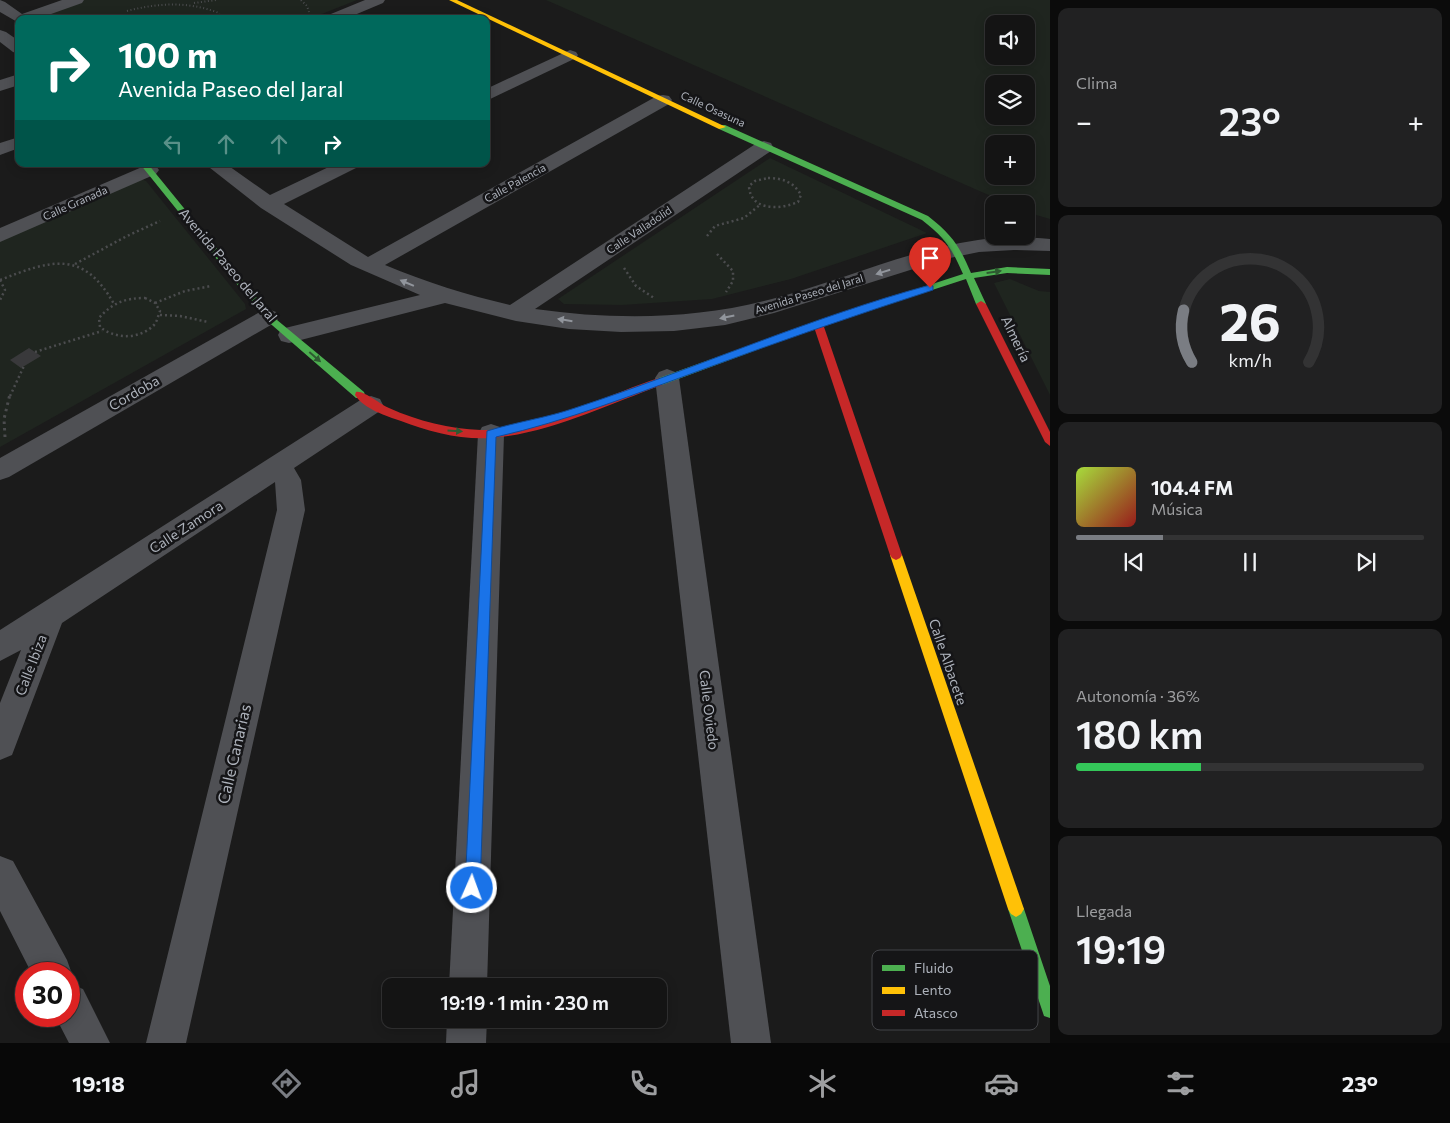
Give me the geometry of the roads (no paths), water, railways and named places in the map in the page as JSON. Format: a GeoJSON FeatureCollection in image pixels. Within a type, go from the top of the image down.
{"type":"FeatureCollection","features":[{"type":"Feature","properties":{"kind":"street"},"geometry":{"type":"LineString","coordinates":[[32,15],[77,0]]}},
{"type":"Feature","properties":{"kind":"street"},"geometry":{"type":"LineString","coordinates":[[341,15],[378,0]]}},
{"type":"Feature","properties":{"kind":"street","name":"Calle Osasuna"},"geometry":{"type":"LineString","coordinates":[[452,0],[481,15]]}},
{"type":"Feature","properties":{"kind":"street"},"geometry":{"type":"LineString","coordinates":[[0,5],[15,16]]}},
{"type":"Feature","properties":{"kind":"street","name":"Calle Osasuna"},"geometry":{"type":"LineString","coordinates":[[490,19],[764,147],[925,218],[945,234],[956,248]]}},
{"type":"Feature","properties":{"kind":"street"},"geometry":{"type":"LineString","coordinates":[[0,34],[15,46]]}},
{"type":"Feature","properties":{"kind":"street"},"geometry":{"type":"LineString","coordinates":[[490,94],[570,55]]}},
{"type":"Feature","properties":{"kind":"street"},"geometry":{"type":"LineString","coordinates":[[0,86],[15,80]]}},
{"type":"Feature","properties":{"kind":"street","name":"Calle Palencia"},"geometry":{"type":"LineString","coordinates":[[368,266],[663,100]]}},
{"type":"Feature","properties":{"kind":"street"},"geometry":{"type":"LineString","coordinates":[[0,149],[15,143]]}},
{"type":"Feature","properties":{"kind":"street","name":"Calle Valladolid"},"geometry":{"type":"LineString","coordinates":[[514,312],[764,147]]}},
{"type":"Feature","properties":{"kind":"street","name":"Avenida Paseo del Jaral"},"geometry":{"type":"LineString","coordinates":[[146,167],[268,317],[371,405],[412,422],[443,430],[491,434],[534,425],[578,411],[818,324],[967,276],[1007,270],[1050,272]]}},
{"type":"Feature","properties":{"kind":"street","name":"Calle Granada"},"geometry":{"type":"LineString","coordinates":[[0,236],[146,167]]}},
{"type":"Feature","properties":{"kind":"street","name":"Avenida Paseo del Jaral"},"geometry":{"type":"LineString","coordinates":[[218,167],[268,204],[368,266],[422,289],[514,312],[589,324],[656,324],[717,319],[773,307],[956,248],[1009,243],[1050,245]]}},
{"type":"Feature","properties":{"kind":"street"},"geometry":{"type":"LineString","coordinates":[[268,204],[343,167]]}},
{"type":"Feature","properties":{"kind":"street","name":"Almería"},"geometry":{"type":"LineString","coordinates":[[956,248],[967,276],[1050,442]]}},
{"type":"Feature","properties":{"kind":"street"},"geometry":{"type":"LineString","coordinates":[[289,335],[447,296]]}},
{"type":"Feature","properties":{"kind":"street","name":"Cordoba"},"geometry":{"type":"LineString","coordinates":[[0,470],[268,317]]}},
{"type":"Feature","properties":{"kind":"street","name":"Calle Albacete"},"geometry":{"type":"LineString","coordinates":[[818,324],[1030,950]]}},
{"type":"Feature","properties":{"kind":"street","name":"Calle Oviedo"},"geometry":{"type":"LineString","coordinates":[[667,378],[751,1043]]}},
{"type":"Feature","properties":{"kind":"street","name":"Calle Zamora"},"geometry":{"type":"LineString","coordinates":[[0,647],[279,467],[371,405]]}},
{"type":"Feature","properties":{"kind":"street"},"geometry":{"type":"LineString","coordinates":[[468,978],[491,434]]}},
{"type":"Feature","properties":{"kind":"street","name":"Calle Canarias"},"geometry":{"type":"LineString","coordinates":[[166,1043],[292,510],[288,480],[279,467]]}},
{"type":"Feature","properties":{"kind":"street","name":"Calle Ibiza"},"geometry":{"type":"LineString","coordinates":[[0,744],[51,613]]}},
{"type":"Feature","properties":{"kind":"street"},"geometry":{"type":"LineString","coordinates":[[0,874],[47,962]]}},
{"type":"Feature","properties":{"kind":"street","name":"Calle Albacete"},"geometry":{"type":"LineString","coordinates":[[1038,975],[1050,1010]]}},
{"type":"Feature","properties":{"kind":"street"},"geometry":{"type":"LineString","coordinates":[[80,1024],[90,1043]]}},
{"type":"Feature","properties":{"kind":"street"},"geometry":{"type":"LineString","coordinates":[[466,1043],[467,1028]]}}]}
